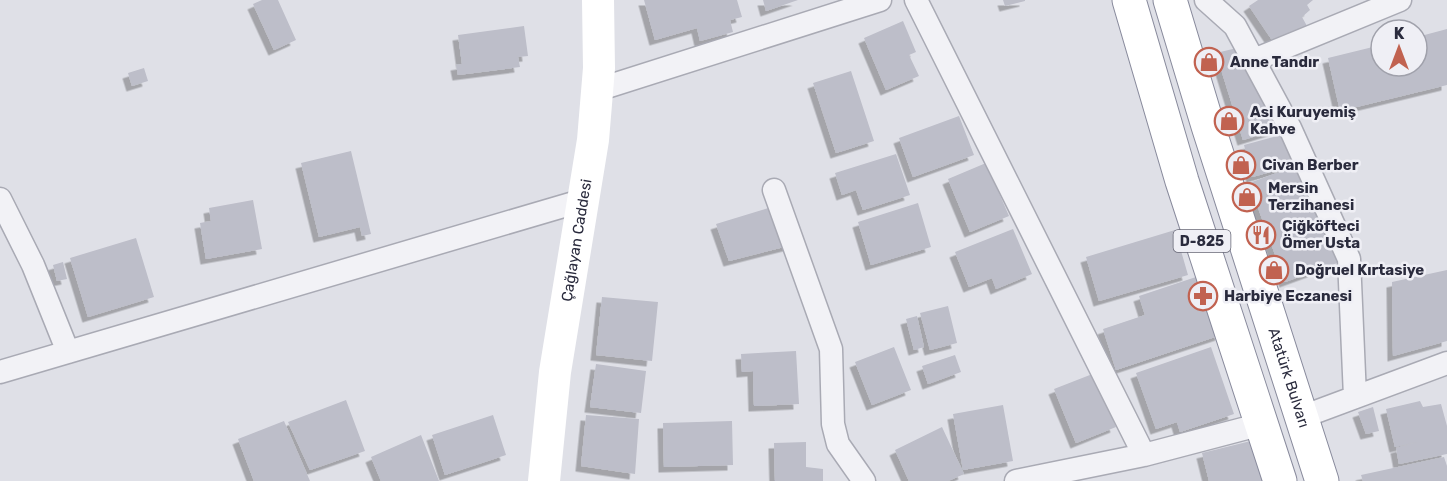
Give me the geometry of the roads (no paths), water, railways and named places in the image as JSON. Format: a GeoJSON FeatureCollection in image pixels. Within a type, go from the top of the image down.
{"type":"FeatureCollection","features":[{"type":"Feature","properties":{"kind":"highway","name":"D-825"},"geometry":{"type":"LineString","coordinates":[[1129,0],[1182,181],[1280,481]]}},
{"type":"Feature","properties":{"kind":"highway","name":"Atatürk Bulvarı"},"geometry":{"type":"LineString","coordinates":[[1170,0],[1322,481]]}},
{"type":"Feature","properties":{"kind":"highway"},"geometry":{"type":"LineString","coordinates":[[1262,424],[1302,417]]}},
{"type":"Feature","properties":{"kind":"street","name":"Çağlayan Caddesi"},"geometry":{"type":"LineString","coordinates":[[544,481],[557,360],[593,140],[600,41],[598,0]]}},
{"type":"Feature","properties":{"kind":"street"},"geometry":{"type":"LineString","coordinates":[[597,90],[880,0]]}},
{"type":"Feature","properties":{"kind":"street"},"geometry":{"type":"LineString","coordinates":[[916,0],[1144,454]]}},
{"type":"Feature","properties":{"kind":"street"},"geometry":{"type":"LineString","coordinates":[[1206,0],[1235,26],[1254,60],[1290,128],[1349,259],[1355,397]]}},
{"type":"Feature","properties":{"kind":"street"},"geometry":{"type":"LineString","coordinates":[[1254,60],[1400,0]]}},
{"type":"Feature","properties":{"kind":"street"},"geometry":{"type":"LineString","coordinates":[[774,190],[831,349],[833,424],[838,444],[864,481]]}},
{"type":"Feature","properties":{"kind":"street"},"geometry":{"type":"LineString","coordinates":[[0,199],[33,266],[68,352]]}},
{"type":"Feature","properties":{"kind":"street"},"geometry":{"type":"LineString","coordinates":[[0,372],[584,200]]}},
{"type":"Feature","properties":{"kind":"street"},"geometry":{"type":"LineString","coordinates":[[1302,417],[1447,363]]}},
{"type":"Feature","properties":{"kind":"street"},"geometry":{"type":"LineString","coordinates":[[1016,481],[1144,454],[1262,424]]}},
{"type":"Feature","properties":{"kind":"place","name":"Anne Tandır"},"geometry":{"type":"Point","coordinates":[1209,62]}},
{"type":"Feature","properties":{"kind":"place","name":"Asi Kuruyemiş Kahve"},"geometry":{"type":"Point","coordinates":[1229,121]}},
{"type":"Feature","properties":{"kind":"place","name":"Civan Berber"},"geometry":{"type":"Point","coordinates":[1241,165]}},
{"type":"Feature","properties":{"kind":"place","name":"Mersin Terzihanesi"},"geometry":{"type":"Point","coordinates":[1247,197]}},
{"type":"Feature","properties":{"kind":"place","name":"Çiğköfteci Ömer Usta"},"geometry":{"type":"Point","coordinates":[1261,235]}},
{"type":"Feature","properties":{"kind":"place","name":"Doğruel Kırtasiye"},"geometry":{"type":"Point","coordinates":[1274,270]}},
{"type":"Feature","properties":{"kind":"place","name":"Harbiye Eczanesi"},"geometry":{"type":"Point","coordinates":[1203,296]}}]}
